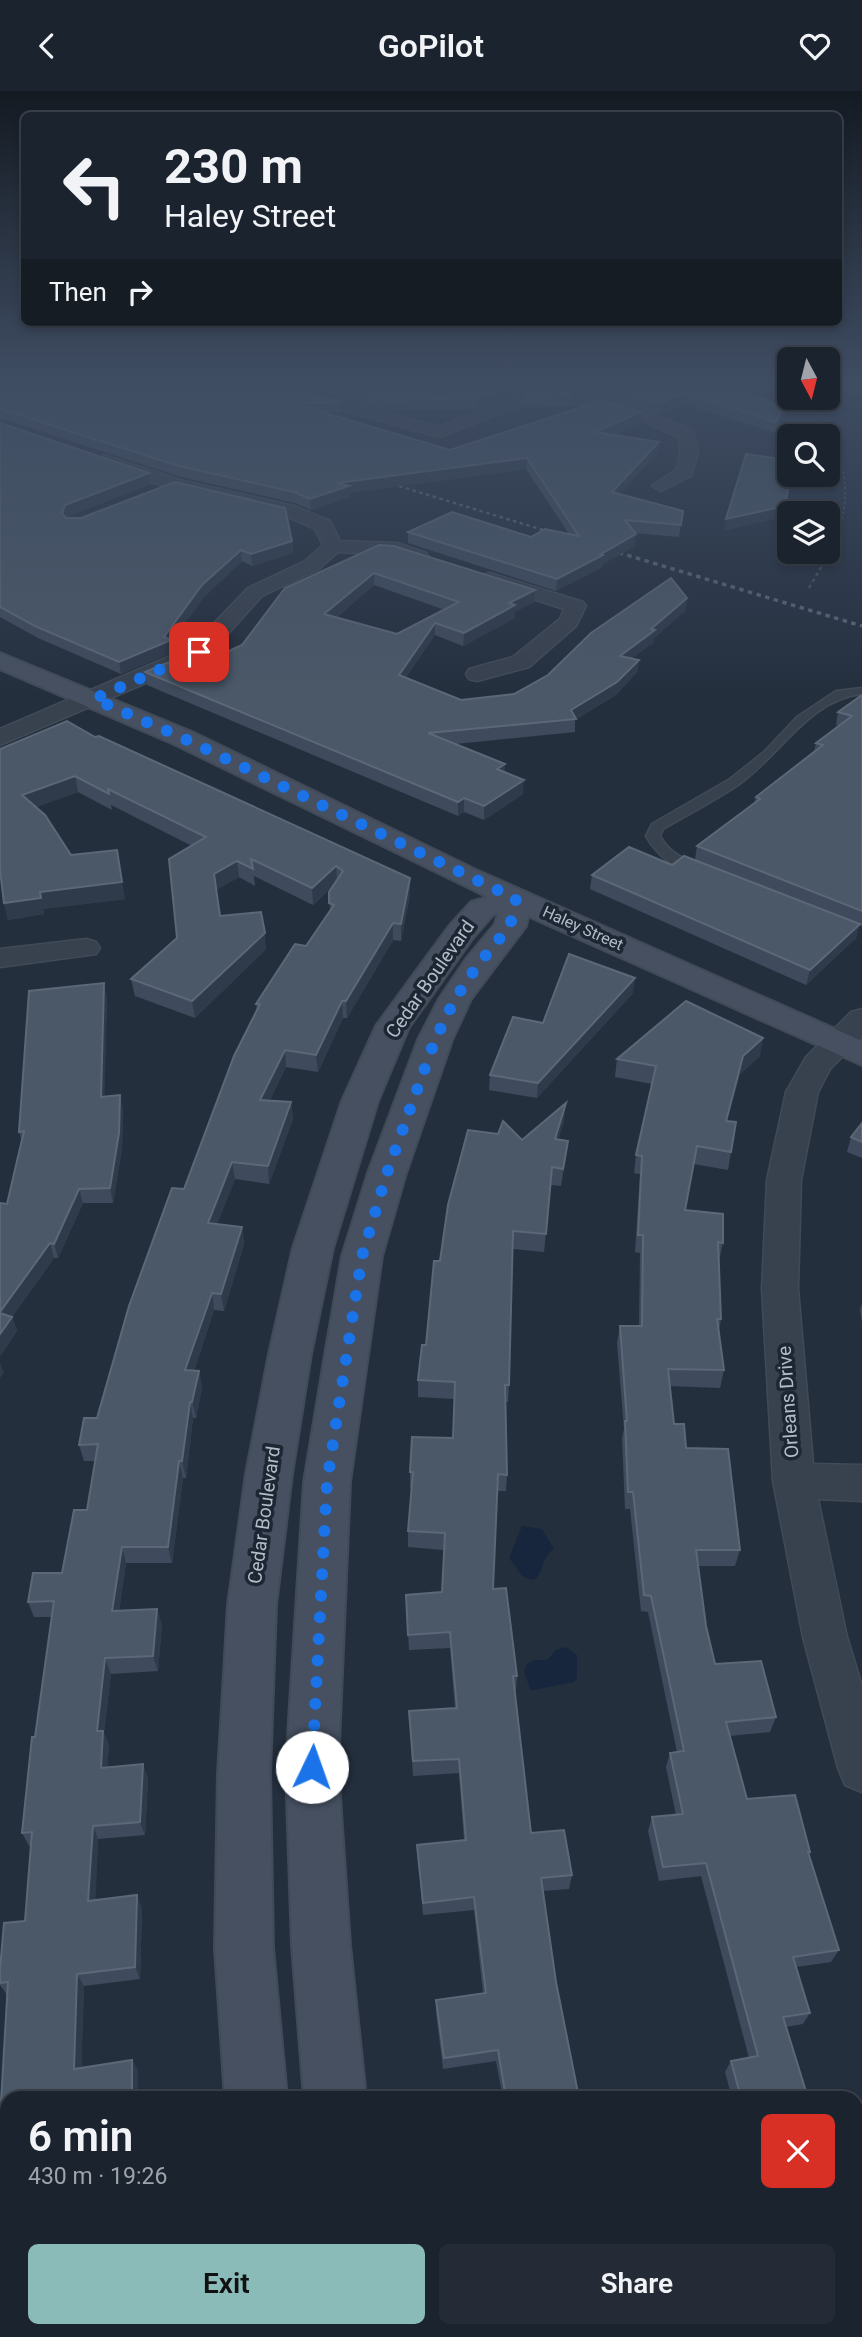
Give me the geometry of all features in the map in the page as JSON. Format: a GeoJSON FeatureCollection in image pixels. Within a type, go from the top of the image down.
{"type":"FeatureCollection","features":[{"type":"Feature","properties":{"kind":"street"},"geometry":{"type":"LineString","coordinates":[[153,493],[171,486]]}},
{"type":"Feature","properties":{"kind":"street"},"geometry":{"type":"LineString","coordinates":[[183,486],[287,510],[323,526],[333,546]]}},
{"type":"Feature","properties":{"kind":"street"},"geometry":{"type":"LineString","coordinates":[[0,738],[199,652],[255,592],[312,565],[333,546],[397,549],[435,562]]}},
{"type":"Feature","properties":{"kind":"street"},"geometry":{"type":"LineString","coordinates":[[474,574],[576,607],[569,622],[521,662],[477,674]]}},
{"type":"Feature","properties":{"kind":"street","name":"Haley Street"},"geometry":{"type":"LineString","coordinates":[[0,660],[183,738],[516,899],[854,1039]]}},
{"type":"Feature","properties":{"kind":"street","name":"Cedar Boulevard"},"geometry":{"type":"LineString","coordinates":[[255,2091],[244,1948],[244,1761],[252,1605],[269,1474],[289,1354],[313,1248],[360,1101],[393,1026],[461,932],[482,908],[516,899],[510,926],[477,966],[455,999],[435,1040],[387,1173],[362,1256],[346,1355],[327,1482],[312,1767],[320,1945],[334,2091]]}},
{"type":"Feature","properties":{"kind":"street"},"geometry":{"type":"LineString","coordinates":[[0,958],[86,948]]}},
{"type":"Feature","properties":{"kind":"street","name":"Orleans Drive"},"geometry":{"type":"LineString","coordinates":[[854,1039],[817,1064],[802,1092],[784,1180],[780,1289],[794,1481],[825,1637],[862,1768]]}},
{"type":"Feature","properties":{"kind":"street"},"geometry":{"type":"LineString","coordinates":[[794,1481],[862,1483]]}},
{"type":"Feature","properties":{"kind":"lane"},"geometry":{"type":"LineString","coordinates":[[706,872],[671,858],[659,849],[653,836],[657,827],[734,782],[768,755],[801,719],[830,699],[840,693],[862,691]]}},
{"type":"Feature","properties":{"kind":"path"},"geometry":{"type":"LineString","coordinates":[[809,588],[831,552],[840,530],[845,486]]}},
{"type":"Feature","properties":{"kind":"water"},"geometry":{"type":"Polygon","coordinates":[[[522,1526],[542,1529],[554,1549],[534,1580],[523,1577],[509,1558],[522,1526]]]}},
{"type":"Feature","properties":{"kind":"water"},"geometry":{"type":"Polygon","coordinates":[[[566,1647],[577,1655],[577,1678],[574,1682],[530,1689],[524,1671],[527,1664],[535,1660],[547,1660],[556,1650],[566,1647]]]}},
{"type":"Feature","properties":{"kind":"building"},"geometry":{"type":"Polygon","coordinates":[[[0,486],[115,486],[65,505],[62,513],[66,518],[81,518],[165,486],[191,486],[285,508],[292,541],[251,554],[241,550],[202,585],[164,637],[171,640],[119,662],[35,626],[0,607],[0,486]]]}},
{"type":"Feature","properties":{"kind":"building"},"geometry":{"type":"Polygon","coordinates":[[[267,486],[349,486],[310,499],[267,486]]]}},
{"type":"Feature","properties":{"kind":"building"},"geometry":{"type":"Polygon","coordinates":[[[546,486],[618,486],[612,492],[683,511],[681,525],[625,520],[636,534],[557,579],[408,532],[452,512],[531,537],[545,529],[579,536],[546,486]]]}},
{"type":"Feature","properties":{"kind":"building"},"geometry":{"type":"Polygon","coordinates":[[[736,486],[789,487],[786,501],[777,501],[777,508],[726,519],[736,486]]]}},
{"type":"Feature","properties":{"kind":"building"},"geometry":{"type":"Polygon","coordinates":[[[379,545],[394,546],[535,590],[509,603],[515,605],[464,633],[435,623],[399,675],[461,700],[514,694],[548,675],[591,633],[671,578],[687,598],[651,629],[655,630],[620,656],[639,660],[617,682],[571,710],[576,719],[428,733],[505,764],[497,769],[524,780],[484,806],[464,798],[458,802],[145,672],[198,650],[216,657],[242,645],[285,588],[379,545]],[[374,573],[324,614],[397,634],[459,602],[374,573]]]}},
{"type":"Feature","properties":{"kind":"building"},"geometry":{"type":"Polygon","coordinates":[[[862,695],[862,911],[697,846],[760,799],[756,797],[823,745],[816,743],[852,716],[838,712],[862,695]]]}},
{"type":"Feature","properties":{"kind":"building"},"geometry":{"type":"Polygon","coordinates":[[[67,721],[95,737],[99,736],[410,878],[401,924],[393,923],[346,1001],[342,1001],[316,1055],[285,1050],[260,1100],[291,1102],[268,1166],[232,1162],[208,1223],[242,1227],[221,1294],[212,1293],[185,1370],[199,1371],[190,1402],[182,1461],[179,1461],[168,1547],[122,1547],[112,1611],[157,1609],[153,1656],[105,1658],[97,1731],[103,1731],[101,1768],[143,1764],[140,1822],[93,1826],[88,1901],[137,1895],[135,1967],[77,1974],[74,2069],[132,2060],[132,2091],[2,2091],[8,1982],[0,1983],[4,1923],[25,1921],[32,1832],[22,1833],[32,1737],[35,1737],[54,1601],[28,1602],[33,1573],[62,1573],[74,1510],[87,1510],[98,1444],[79,1445],[84,1418],[97,1418],[129,1306],[172,1188],[184,1189],[234,1056],[260,1004],[256,1004],[295,944],[306,946],[334,905],[329,903],[329,892],[343,871],[336,866],[312,888],[251,859],[253,869],[237,861],[214,874],[220,916],[261,912],[265,933],[192,1001],[131,979],[177,938],[169,859],[206,837],[108,789],[109,794],[75,776],[22,795],[45,815],[71,855],[117,850],[122,882],[40,892],[41,898],[4,903],[0,870],[0,749],[67,721]]]}},
{"type":"Feature","properties":{"kind":"building"},"geometry":{"type":"Polygon","coordinates":[[[629,847],[672,865],[684,856],[860,924],[810,970],[592,875],[629,847]]]}},
{"type":"Feature","properties":{"kind":"building"},"geometry":{"type":"Polygon","coordinates":[[[569,954],[635,978],[538,1083],[490,1075],[513,1017],[543,1023],[569,954]]]}},
{"type":"Feature","properties":{"kind":"building"},"geometry":{"type":"Polygon","coordinates":[[[104,983],[101,1097],[120,1095],[119,1133],[110,1188],[79,1189],[54,1244],[50,1243],[0,1312],[0,1203],[7,1204],[24,1131],[19,1132],[29,991],[104,983]]]}},
{"type":"Feature","properties":{"kind":"building"},"geometry":{"type":"Polygon","coordinates":[[[686,1001],[763,1038],[743,1056],[726,1121],[736,1122],[731,1152],[697,1146],[685,1210],[723,1214],[723,1243],[718,1242],[721,1319],[717,1319],[724,1370],[668,1369],[674,1424],[684,1424],[686,1448],[728,1449],[740,1550],[696,1550],[706,1626],[715,1664],[761,1661],[776,1717],[726,1722],[747,1799],[795,1795],[808,1852],[839,1950],[793,1957],[810,2013],[783,2017],[806,2091],[739,2091],[731,2061],[758,2056],[706,1863],[663,1867],[652,1817],[683,1814],[670,1753],[684,1751],[651,1596],[644,1595],[633,1492],[628,1492],[627,1421],[620,1326],[642,1326],[643,1235],[638,1235],[642,1156],[636,1155],[656,1066],[617,1059],[686,1001]]]}},
{"type":"Feature","properties":{"kind":"building"},"geometry":{"type":"Polygon","coordinates":[[[566,1103],[555,1139],[568,1141],[563,1169],[552,1167],[546,1234],[513,1231],[509,1385],[505,1385],[507,1475],[498,1474],[493,1589],[506,1588],[531,1833],[564,1830],[572,1875],[541,1878],[556,1982],[578,2091],[505,2091],[498,2050],[444,2058],[436,2000],[486,1993],[474,1897],[423,1903],[417,1845],[466,1840],[459,1759],[413,1761],[409,1711],[457,1708],[450,1632],[408,1635],[406,1595],[442,1592],[445,1533],[408,1531],[413,1472],[410,1472],[412,1437],[453,1438],[455,1382],[418,1380],[422,1345],[426,1345],[434,1261],[440,1261],[448,1205],[468,1130],[498,1134],[503,1121],[522,1140],[566,1103]]]}},
{"type":"Feature","properties":{"kind":"building"},"geometry":{"type":"Polygon","coordinates":[[[862,1123],[862,1142],[851,1137],[862,1123]]]}},
{"type":"Feature","properties":{"kind":"building"},"geometry":{"type":"Polygon","coordinates":[[[0,1313],[12,1317],[0,1334],[0,1313]]]}},
{"type":"Feature","properties":{"kind":"railway"},"geometry":{"type":"LineString","coordinates":[[398,486],[563,536]]}},
{"type":"Feature","properties":{"kind":"railway"},"geometry":{"type":"LineString","coordinates":[[604,548],[616,551]]}},
{"type":"Feature","properties":{"kind":"railway"},"geometry":{"type":"LineString","coordinates":[[610,550],[862,626]]}},
{"type":"Feature","properties":{"kind":"route"},"geometry":{"type":"LineString","coordinates":[[199,652],[94,699],[183,738],[516,899],[510,926],[477,966],[455,999],[435,1040],[387,1173],[362,1256],[327,1482],[312,1767]]}}]}
